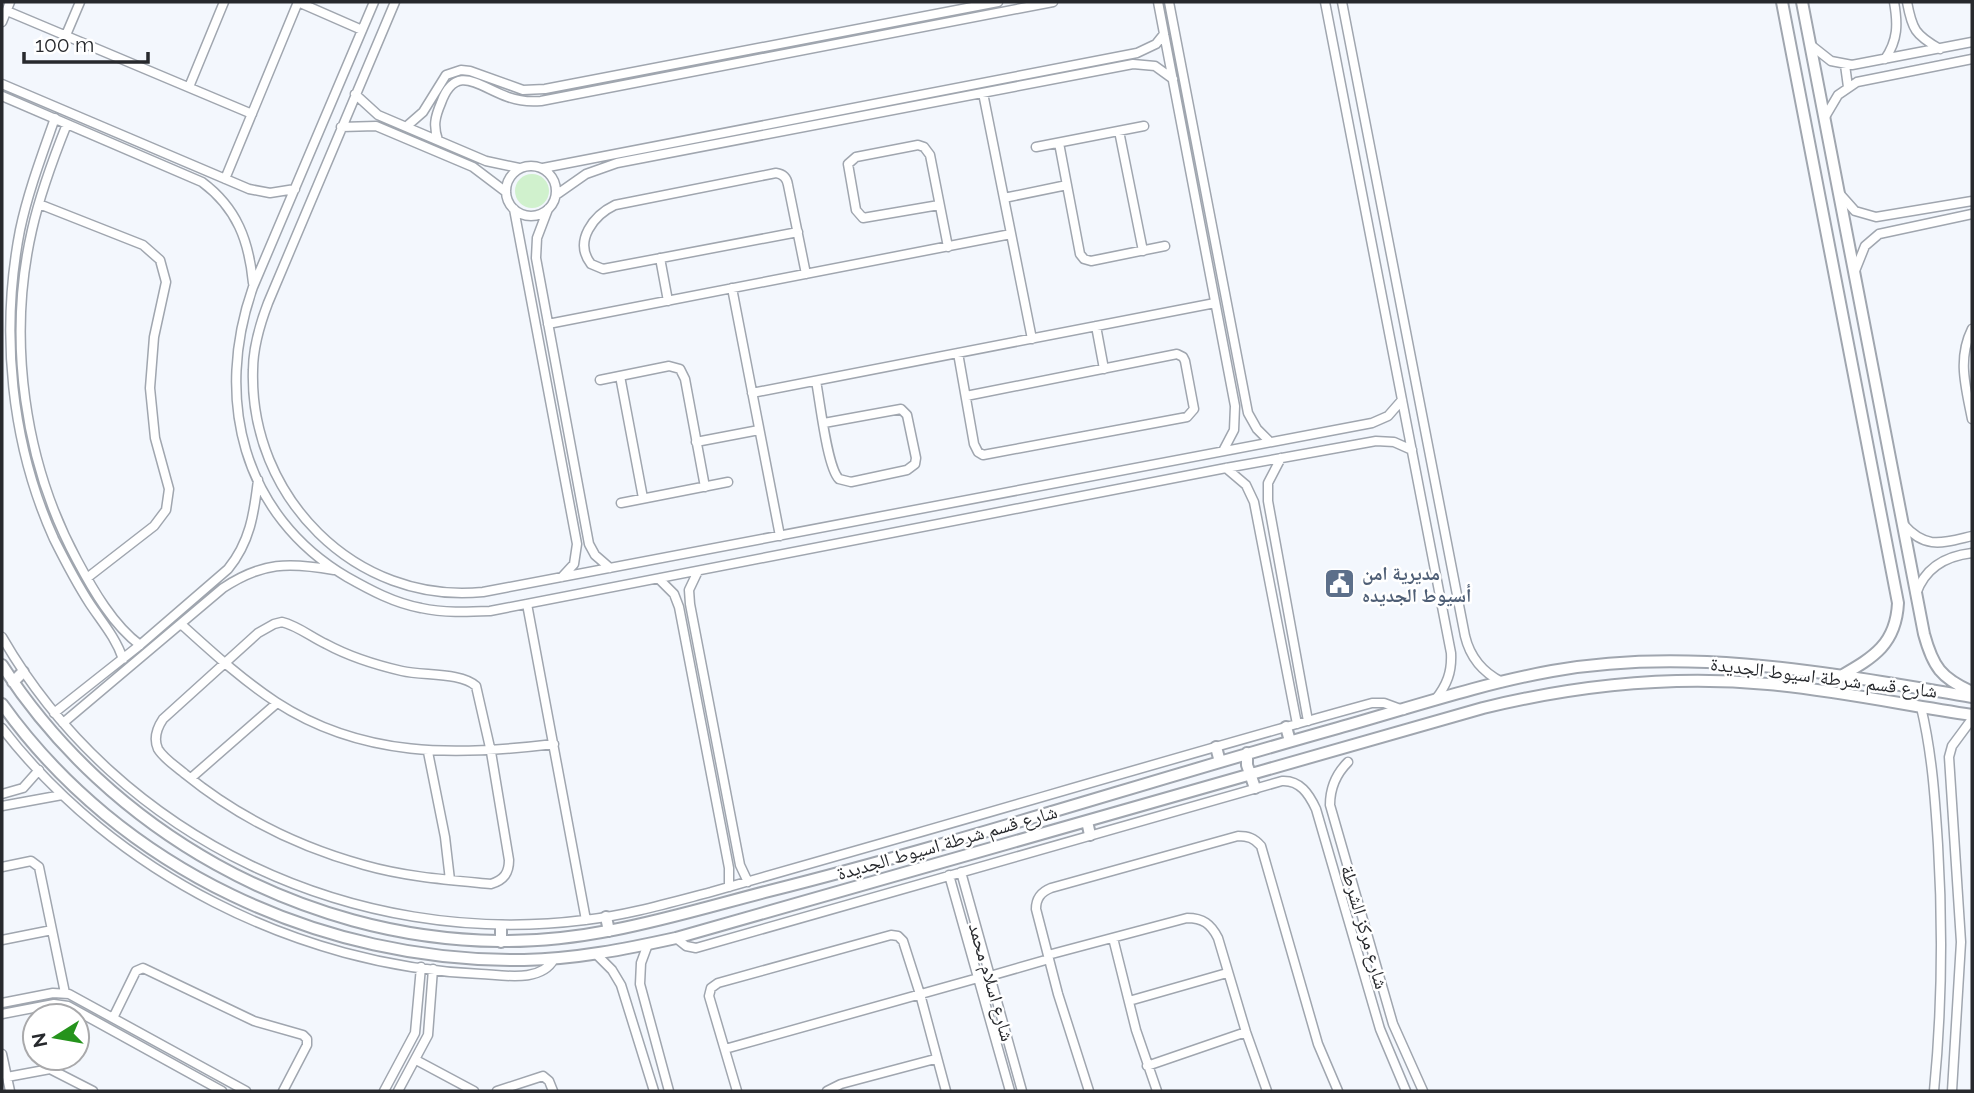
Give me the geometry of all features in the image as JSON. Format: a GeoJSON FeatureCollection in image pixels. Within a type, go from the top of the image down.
{"type":"FeatureCollection","features":[{"type":"Feature","properties":{"kind":"main road"},"geometry":{"type":"LineString","coordinates":[[1783,2],[1898,603],[1895,622],[1882,649],[1841,676]]}},
{"type":"Feature","properties":{"kind":"main road"},"geometry":{"type":"LineString","coordinates":[[1802,2],[1927,647],[1936,666],[1951,681],[1972,695]]}},
{"type":"Feature","properties":{"kind":"main road"},"geometry":{"type":"LineString","coordinates":[[1858,389],[1875,385]]}},
{"type":"Feature","properties":{"kind":"main road"},"geometry":{"type":"LineString","coordinates":[[1898,603],[1903,606],[1910,605],[1916,597]]}},
{"type":"Feature","properties":{"kind":"main road"},"geometry":{"type":"LineString","coordinates":[[1671,681],[1667,672],[1672,661]]}},
{"type":"Feature","properties":{"kind":"main road","name":"شارع قسم شرطة اسيوط الجديدة"},"geometry":{"type":"LineString","coordinates":[[2,665],[43,723],[82,766],[160,830],[206,859],[266,889],[355,922],[421,934],[501,942],[609,932],[661,920],[861,868],[1247,753],[1502,682],[1575,668],[1672,661],[1753,664],[1972,695]]}},
{"type":"Feature","properties":{"kind":"main road"},"geometry":{"type":"LineString","coordinates":[[1647,662],[1652,674],[1648,681]]}},
{"type":"Feature","properties":{"kind":"main road"},"geometry":{"type":"LineString","coordinates":[[13,682],[23,673]]}},
{"type":"Feature","properties":{"kind":"main road","name":"شارع قسم شرطة اسيوط الجديدة"},"geometry":{"type":"LineString","coordinates":[[2,704],[25,734],[61,772],[115,822],[183,870],[254,906],[307,927],[395,949],[471,959],[554,959],[596,954],[676,938],[1483,708],[1542,694],[1648,681],[1770,684],[1972,717]]}},
{"type":"Feature","properties":{"kind":"main road"},"geometry":{"type":"LineString","coordinates":[[1290,741],[1291,725]]}},
{"type":"Feature","properties":{"kind":"main road"},"geometry":{"type":"LineString","coordinates":[[1216,747],[1220,762]]}},
{"type":"Feature","properties":{"kind":"main road"},"geometry":{"type":"LineString","coordinates":[[1345,748],[1348,762]]}},
{"type":"Feature","properties":{"kind":"main road"},"geometry":{"type":"LineString","coordinates":[[1247,753],[1247,765],[1255,788]]}},
{"type":"Feature","properties":{"kind":"main road"},"geometry":{"type":"LineString","coordinates":[[1188,772],[1193,791]]}},
{"type":"Feature","properties":{"kind":"main road"},"geometry":{"type":"LineString","coordinates":[[1087,821],[1090,835]]}},
{"type":"Feature","properties":{"kind":"main road"},"geometry":{"type":"LineString","coordinates":[[861,868],[866,884]]}},
{"type":"Feature","properties":{"kind":"main road"},"geometry":{"type":"LineString","coordinates":[[606,917],[609,932]]}},
{"type":"Feature","properties":{"kind":"main road"},"geometry":{"type":"LineString","coordinates":[[351,940],[355,922]]}},
{"type":"Feature","properties":{"kind":"main road"},"geometry":{"type":"LineString","coordinates":[[501,926],[501,942]]}},
{"type":"Feature","properties":{"kind":"main road"},"geometry":{"type":"LineString","coordinates":[[553,938],[554,959]]}},
{"type":"Feature","properties":{"kind":"main road"},"geometry":{"type":"LineString","coordinates":[[394,962],[395,949]]}},
{"type":"Feature","properties":{"kind":"street"},"geometry":{"type":"LineString","coordinates":[[65,36],[79,2]]}},
{"type":"Feature","properties":{"kind":"street"},"geometry":{"type":"LineString","coordinates":[[188,87],[224,2]]}},
{"type":"Feature","properties":{"kind":"street"},"geometry":{"type":"LineString","coordinates":[[225,179],[298,2],[362,30]]}},
{"type":"Feature","properties":{"kind":"street"},"geometry":{"type":"LineString","coordinates":[[374,2],[253,288],[237,346],[235,380],[244,445],[272,507],[312,552],[337,570],[387,598],[418,608],[490,611],[1281,458],[1382,441],[1394,442],[1412,450]]}},
{"type":"Feature","properties":{"kind":"street"},"geometry":{"type":"LineString","coordinates":[[395,2],[273,288],[255,348],[253,389],[257,421],[265,451],[283,489],[323,537],[356,562],[394,580],[422,590],[468,594],[1378,422],[1388,416],[1402,400]]}},
{"type":"Feature","properties":{"kind":"street"},"geometry":{"type":"LineString","coordinates":[[407,127],[424,112],[441,79],[461,69],[523,90],[545,89],[998,2]]}},
{"type":"Feature","properties":{"kind":"street"},"geometry":{"type":"LineString","coordinates":[[438,140],[434,122],[447,88],[459,80],[519,100],[541,101],[1053,2]]}},
{"type":"Feature","properties":{"kind":"street"},"geometry":{"type":"LineString","coordinates":[[1158,2],[1236,414],[1234,430],[1223,451]]}},
{"type":"Feature","properties":{"kind":"street"},"geometry":{"type":"LineString","coordinates":[[1169,2],[1248,413],[1257,429],[1270,442]]}},
{"type":"Feature","properties":{"kind":"street"},"geometry":{"type":"LineString","coordinates":[[1325,2],[1451,653],[1447,683],[1435,701]]}},
{"type":"Feature","properties":{"kind":"street"},"geometry":{"type":"LineString","coordinates":[[1342,2],[1465,636],[1477,664],[1492,678],[1502,682]]}},
{"type":"Feature","properties":{"kind":"street"},"geometry":{"type":"LineString","coordinates":[[1885,60],[1894,44],[1897,27],[1894,2]]}},
{"type":"Feature","properties":{"kind":"street"},"geometry":{"type":"LineString","coordinates":[[1907,2],[1912,24],[1922,38],[1940,48]]}},
{"type":"Feature","properties":{"kind":"street"},"geometry":{"type":"LineString","coordinates":[[2,22],[8,6],[65,36],[252,114]]}},
{"type":"Feature","properties":{"kind":"street"},"geometry":{"type":"LineString","coordinates":[[1897,27],[1912,24]]}},
{"type":"Feature","properties":{"kind":"street"},"geometry":{"type":"LineString","coordinates":[[871,26],[873,37]]}},
{"type":"Feature","properties":{"kind":"street"},"geometry":{"type":"LineString","coordinates":[[355,94],[373,111],[485,161],[519,168],[531,165],[543,168],[1137,53],[1156,44],[1164,34]]}},
{"type":"Feature","properties":{"kind":"street"},"geometry":{"type":"LineString","coordinates":[[1810,43],[1825,58],[1844,65],[1972,43]]}},
{"type":"Feature","properties":{"kind":"street"},"geometry":{"type":"LineString","coordinates":[[1824,120],[1832,103],[1848,87],[1863,80],[1972,59]]}},
{"type":"Feature","properties":{"kind":"street"},"geometry":{"type":"LineString","coordinates":[[349,62],[365,71]]}},
{"type":"Feature","properties":{"kind":"street"},"geometry":{"type":"LineString","coordinates":[[610,568],[595,555],[589,544],[543,295],[536,245],[538,232],[556,195],[578,179],[609,165],[1034,83],[1141,64],[1161,69],[1172,79]]}},
{"type":"Feature","properties":{"kind":"street"},"geometry":{"type":"LineString","coordinates":[[1844,65],[1848,87]]}},
{"type":"Feature","properties":{"kind":"street"},"geometry":{"type":"LineString","coordinates":[[1032,73],[1034,83]]}},
{"type":"Feature","properties":{"kind":"street"},"geometry":{"type":"LineString","coordinates":[[2,83],[260,192],[280,193],[295,189]]}},
{"type":"Feature","properties":{"kind":"street"},"geometry":{"type":"LineString","coordinates":[[983,93],[1032,339]]}},
{"type":"Feature","properties":{"kind":"street"},"geometry":{"type":"LineString","coordinates":[[2,96],[189,175],[213,190],[232,211],[245,236],[253,288]]}},
{"type":"Feature","properties":{"kind":"street"},"geometry":{"type":"LineString","coordinates":[[55,118],[30,190],[19,232],[13,276],[10,339],[13,382],[19,425],[37,494],[65,560],[119,648],[123,659]]}},
{"type":"Feature","properties":{"kind":"street"},"geometry":{"type":"LineString","coordinates":[[768,123],[770,134]]}},
{"type":"Feature","properties":{"kind":"street"},"geometry":{"type":"LineString","coordinates":[[66,124],[39,205],[24,281],[24,388],[37,459],[61,528],[87,578],[130,638],[140,645]]}},
{"type":"Feature","properties":{"kind":"street"},"geometry":{"type":"LineString","coordinates":[[341,127],[376,126],[473,167],[506,192],[514,209],[577,549],[573,564],[562,577]]}},
{"type":"Feature","properties":{"kind":"street"},"geometry":{"type":"LineString","coordinates":[[1036,147],[1144,126]]}},
{"type":"Feature","properties":{"kind":"street"},"geometry":{"type":"LineString","coordinates":[[1119,131],[1143,251]]}},
{"type":"Feature","properties":{"kind":"street"},"geometry":{"type":"LineString","coordinates":[[1059,143],[1080,254],[1084,259],[1091,261],[1165,246]]}},
{"type":"Feature","properties":{"kind":"street"},"geometry":{"type":"LineString","coordinates":[[939,205],[863,218],[856,210],[848,164],[856,158],[918,145],[924,147],[930,155],[948,247]]}},
{"type":"Feature","properties":{"kind":"street"},"geometry":{"type":"LineString","coordinates":[[506,192],[508,181],[519,168]]}},
{"type":"Feature","properties":{"kind":"street"},"geometry":{"type":"LineString","coordinates":[[543,168],[554,180],[556,195]]}},
{"type":"Feature","properties":{"kind":"street"},"geometry":{"type":"LineString","coordinates":[[1190,173],[1202,171]]}},
{"type":"Feature","properties":{"kind":"street"},"geometry":{"type":"LineString","coordinates":[[798,232],[608,269],[599,269],[591,264],[585,254],[586,235],[596,219],[615,205],[776,173],[788,182],[798,232],[806,274]]}},
{"type":"Feature","properties":{"kind":"street"},"geometry":{"type":"LineString","coordinates":[[1004,198],[1067,186]]}},
{"type":"Feature","properties":{"kind":"street"},"geometry":{"type":"LineString","coordinates":[[1838,192],[1855,211],[1876,217],[1972,201]]}},
{"type":"Feature","properties":{"kind":"street"},"geometry":{"type":"LineString","coordinates":[[39,205],[143,246],[153,252],[165,271],[166,282],[154,337],[150,388],[155,438],[169,489],[169,500],[166,510],[154,526],[87,578]]}},
{"type":"Feature","properties":{"kind":"street"},"geometry":{"type":"LineString","coordinates":[[514,209],[531,216],[548,209]]}},
{"type":"Feature","properties":{"kind":"street"},"geometry":{"type":"LineString","coordinates":[[1854,274],[1861,251],[1879,234],[1972,214]]}},
{"type":"Feature","properties":{"kind":"street"},"geometry":{"type":"LineString","coordinates":[[1876,217],[1879,234]]}},
{"type":"Feature","properties":{"kind":"street"},"geometry":{"type":"LineString","coordinates":[[548,324],[1011,234]]}},
{"type":"Feature","properties":{"kind":"street"},"geometry":{"type":"LineString","coordinates":[[1373,251],[1390,247]]}},
{"type":"Feature","properties":{"kind":"street"},"geometry":{"type":"LineString","coordinates":[[660,258],[668,301]]}},
{"type":"Feature","properties":{"kind":"street"},"geometry":{"type":"LineString","coordinates":[[732,288],[780,536]]}},
{"type":"Feature","properties":{"kind":"street"},"geometry":{"type":"LineString","coordinates":[[531,298],[543,295]]}},
{"type":"Feature","properties":{"kind":"street"},"geometry":{"type":"LineString","coordinates":[[752,393],[1215,303]]}},
{"type":"Feature","properties":{"kind":"street"},"geometry":{"type":"LineString","coordinates":[[1096,327],[1104,369]]}},
{"type":"Feature","properties":{"kind":"street"},"geometry":{"type":"LineString","coordinates":[[1972,329],[1965,346],[1963,366],[1972,417]]}},
{"type":"Feature","properties":{"kind":"street"},"geometry":{"type":"LineString","coordinates":[[10,339],[22,339]]}},
{"type":"Feature","properties":{"kind":"street"},"geometry":{"type":"LineString","coordinates":[[237,346],[255,348]]}},
{"type":"Feature","properties":{"kind":"street"},"geometry":{"type":"LineString","coordinates":[[1224,351],[1236,349]]}},
{"type":"Feature","properties":{"kind":"street"},"geometry":{"type":"LineString","coordinates":[[958,353],[975,447],[986,456],[1187,416],[1194,405],[1185,361],[1177,354],[966,396]]}},
{"type":"Feature","properties":{"kind":"street"},"geometry":{"type":"LineString","coordinates":[[600,380],[669,366],[680,369],[685,379],[705,487]]}},
{"type":"Feature","properties":{"kind":"street"},"geometry":{"type":"LineString","coordinates":[[620,376],[643,498]]}},
{"type":"Feature","properties":{"kind":"street"},"geometry":{"type":"LineString","coordinates":[[816,381],[824,423],[834,473],[843,481],[851,482],[907,470],[915,464],[907,415],[901,409],[824,423]]}},
{"type":"Feature","properties":{"kind":"street"},"geometry":{"type":"LineString","coordinates":[[696,442],[759,430]]}},
{"type":"Feature","properties":{"kind":"street"},"geometry":{"type":"LineString","coordinates":[[1281,458],[1268,483],[1268,501],[1308,721]]}},
{"type":"Feature","properties":{"kind":"street"},"geometry":{"type":"LineString","coordinates":[[1226,468],[1247,485],[1254,502],[1291,725]]}},
{"type":"Feature","properties":{"kind":"street"},"geometry":{"type":"LineString","coordinates":[[1097,475],[1100,493]]}},
{"type":"Feature","properties":{"kind":"street"},"geometry":{"type":"LineString","coordinates":[[565,480],[577,478]]}},
{"type":"Feature","properties":{"kind":"street"},"geometry":{"type":"LineString","coordinates":[[54,713],[140,645],[232,564],[250,532],[258,480]]}},
{"type":"Feature","properties":{"kind":"street"},"geometry":{"type":"LineString","coordinates":[[621,503],[728,482]]}},
{"type":"Feature","properties":{"kind":"street"},"geometry":{"type":"LineString","coordinates":[[1902,522],[1918,538],[1933,543],[1972,536]]}},
{"type":"Feature","properties":{"kind":"street"},"geometry":{"type":"LineString","coordinates":[[753,541],[758,559]]}},
{"type":"Feature","properties":{"kind":"street"},"geometry":{"type":"LineString","coordinates":[[1916,597],[1920,584],[1933,567],[1955,556],[1972,553]]}},
{"type":"Feature","properties":{"kind":"street"},"geometry":{"type":"LineString","coordinates":[[232,564],[242,576]]}},
{"type":"Feature","properties":{"kind":"street"},"geometry":{"type":"LineString","coordinates":[[63,723],[223,588],[242,576],[271,566],[289,564],[337,570]]}},
{"type":"Feature","properties":{"kind":"street"},"geometry":{"type":"LineString","coordinates":[[698,571],[689,590],[690,604],[740,865],[748,882]]}},
{"type":"Feature","properties":{"kind":"street"},"geometry":{"type":"LineString","coordinates":[[659,579],[669,588],[679,607],[729,866],[729,887]]}},
{"type":"Feature","properties":{"kind":"street"},"geometry":{"type":"LineString","coordinates":[[387,598],[394,580]]}},
{"type":"Feature","properties":{"kind":"street"},"geometry":{"type":"LineString","coordinates":[[527,604],[586,920]]}},
{"type":"Feature","properties":{"kind":"street"},"geometry":{"type":"LineString","coordinates":[[282,622],[345,653],[386,668],[421,675],[467,679],[478,690],[491,752],[509,868],[500,881],[491,884],[409,875],[366,866],[320,851],[255,821],[191,778],[162,754],[158,748],[156,733],[163,719],[225,664],[265,627],[282,622]]}},
{"type":"Feature","properties":{"kind":"street"},"geometry":{"type":"LineString","coordinates":[[181,624],[225,664],[277,703],[335,731],[379,744],[428,752],[491,752],[554,744]]}},
{"type":"Feature","properties":{"kind":"street"},"geometry":{"type":"LineString","coordinates":[[2,637],[23,673],[54,713],[101,763],[149,804],[202,841],[271,876],[354,905],[401,916],[501,926],[606,917],[748,882],[1291,725],[1376,703],[1403,710]]}},
{"type":"Feature","properties":{"kind":"street"},"geometry":{"type":"LineString","coordinates":[[119,648],[130,638]]}},
{"type":"Feature","properties":{"kind":"street"},"geometry":{"type":"LineString","coordinates":[[191,778],[277,703]]}},
{"type":"Feature","properties":{"kind":"street"},"geometry":{"type":"LineString","coordinates":[[1921,707],[1933,768],[1942,919],[1940,1008],[1934,1091]]}},
{"type":"Feature","properties":{"kind":"street"},"geometry":{"type":"LineString","coordinates":[[1952,1091],[1961,942],[1949,757],[1952,746],[1972,717]]}},
{"type":"Feature","properties":{"kind":"street"},"geometry":{"type":"LineString","coordinates":[[2,728],[62,795],[91,820],[148,863],[229,910],[322,945],[433,969],[529,975],[544,970],[554,959]]}},
{"type":"Feature","properties":{"kind":"street"},"geometry":{"type":"LineString","coordinates":[[428,752],[446,838],[450,880]]}},
{"type":"Feature","properties":{"kind":"street","name":"شارع مركز الشرطة"},"geometry":{"type":"LineString","coordinates":[[1348,762],[1336,777],[1330,805],[1394,1024],[1423,1091]]}},
{"type":"Feature","properties":{"kind":"street"},"geometry":{"type":"LineString","coordinates":[[2,794],[23,788],[39,770]]}},
{"type":"Feature","properties":{"kind":"street","name":"شارع مركز الشرطة"},"geometry":{"type":"LineString","coordinates":[[1255,788],[1286,780],[1300,786],[1309,795],[1316,810],[1380,1029],[1405,1091]]}},
{"type":"Feature","properties":{"kind":"street"},"geometry":{"type":"LineString","coordinates":[[676,938],[686,946],[696,948],[1255,788]]}},
{"type":"Feature","properties":{"kind":"street"},"geometry":{"type":"LineString","coordinates":[[2,806],[62,795]]}},
{"type":"Feature","properties":{"kind":"street"},"geometry":{"type":"LineString","coordinates":[[1089,1091],[1048,957],[1036,909],[1038,898],[1046,890],[1238,836],[1247,836],[1261,846],[1318,1044],[1338,1091]]}},
{"type":"Feature","properties":{"kind":"street"},"geometry":{"type":"LineString","coordinates":[[2,867],[31,861],[38,864],[65,993]]}},
{"type":"Feature","properties":{"kind":"street","name":"شارع اسلام محمد"},"geometry":{"type":"LineString","coordinates":[[961,872],[1022,1091]]}},
{"type":"Feature","properties":{"kind":"street","name":"شارع اسلام محمد"},"geometry":{"type":"LineString","coordinates":[[949,876],[1010,1091]]}},
{"type":"Feature","properties":{"kind":"street"},"geometry":{"type":"LineString","coordinates":[[990,976],[1113,938],[1187,918],[1197,918],[1214,929],[1267,1091]]}},
{"type":"Feature","properties":{"kind":"street"},"geometry":{"type":"LineString","coordinates":[[2,940],[52,930]]}},
{"type":"Feature","properties":{"kind":"street"},"geometry":{"type":"LineString","coordinates":[[737,1091],[709,996],[715,985],[891,934],[903,941],[946,1091]]}},
{"type":"Feature","properties":{"kind":"street"},"geometry":{"type":"LineString","coordinates":[[1113,938],[1147,1066],[1157,1091]]}},
{"type":"Feature","properties":{"kind":"street"},"geometry":{"type":"LineString","coordinates":[[648,944],[641,963],[640,984],[669,1091]]}},
{"type":"Feature","properties":{"kind":"street"},"geometry":{"type":"LineString","coordinates":[[596,954],[612,970],[621,985],[654,1091]]}},
{"type":"Feature","properties":{"kind":"street"},"geometry":{"type":"LineString","coordinates":[[384,1091],[415,1033],[421,967]]}},
{"type":"Feature","properties":{"kind":"street"},"geometry":{"type":"LineString","coordinates":[[113,1017],[136,971],[143,968],[254,1021],[303,1035],[307,1039],[307,1045],[283,1091]]}},
{"type":"Feature","properties":{"kind":"street"},"geometry":{"type":"LineString","coordinates":[[398,1091],[429,1031],[433,969]]}},
{"type":"Feature","properties":{"kind":"street"},"geometry":{"type":"LineString","coordinates":[[1129,1001],[1227,973]]}},
{"type":"Feature","properties":{"kind":"street"},"geometry":{"type":"LineString","coordinates":[[724,1049],[978,978]]}},
{"type":"Feature","properties":{"kind":"street"},"geometry":{"type":"LineString","coordinates":[[2,1003],[65,993],[246,1091]]}},
{"type":"Feature","properties":{"kind":"street"},"geometry":{"type":"LineString","coordinates":[[2,1014],[54,1004],[63,1005],[222,1091]]}},
{"type":"Feature","properties":{"kind":"street"},"geometry":{"type":"LineString","coordinates":[[129,1040],[135,1030]]}},
{"type":"Feature","properties":{"kind":"street"},"geometry":{"type":"LineString","coordinates":[[1147,1066],[1246,1032]]}},
{"type":"Feature","properties":{"kind":"street"},"geometry":{"type":"LineString","coordinates":[[996,1040],[1007,1036]]}},
{"type":"Feature","properties":{"kind":"street"},"geometry":{"type":"LineString","coordinates":[[2,1054],[10,1091]]}},
{"type":"Feature","properties":{"kind":"street"},"geometry":{"type":"LineString","coordinates":[[827,1091],[841,1084],[935,1059]]}},
{"type":"Feature","properties":{"kind":"street"},"geometry":{"type":"LineString","coordinates":[[416,1060],[474,1091]]}},
{"type":"Feature","properties":{"kind":"street"},"geometry":{"type":"LineString","coordinates":[[7,1077],[50,1069],[93,1091]]}},
{"type":"Feature","properties":{"kind":"street"},"geometry":{"type":"LineString","coordinates":[[497,1091],[543,1076],[548,1079],[553,1091]]}},
{"type":"Feature","properties":{"kind":"street"},"geometry":{"type":"LineString","coordinates":[[72,1091],[77,1082]]}},
{"type":"Feature","properties":{"kind":"green space"},"geometry":{"type":"Polygon","coordinates":[[[532,174],[544,179],[549,191],[544,203],[532,208],[520,203],[515,191],[520,179],[532,174]]]}},
{"type":"Feature","properties":{"kind":"place","name":"مديرية امن أسيوط الجديده"},"geometry":{"type":"Point","coordinates":[1339,584]}}]}
